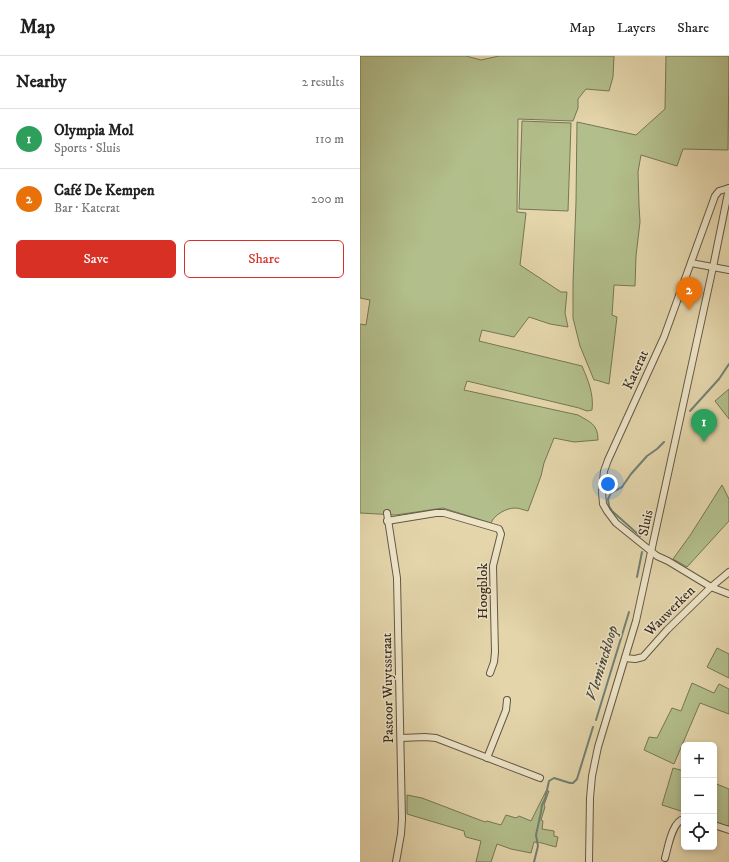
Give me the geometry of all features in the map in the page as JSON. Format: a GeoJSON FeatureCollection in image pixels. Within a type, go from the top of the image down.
{"type":"FeatureCollection","features":[{"type":"Feature","properties":{"kind":"street","name":"Katerat"},"geometry":{"type":"LineString","coordinates":[[729,188],[719,192],[715,196],[664,337],[608,460],[602,492],[603,504],[616,523],[652,552],[711,587],[729,594]]}},
{"type":"Feature","properties":{"kind":"street","name":"Sluis"},"geometry":{"type":"LineString","coordinates":[[589,862],[590,798],[594,764],[636,621],[729,188]]}},
{"type":"Feature","properties":{"kind":"street"},"geometry":{"type":"LineString","coordinates":[[691,263],[729,270]]}},
{"type":"Feature","properties":{"kind":"street","name":"Pastoor Wuytsstraat"},"geometry":{"type":"LineString","coordinates":[[387,513],[387,521],[397,578],[400,654],[402,819],[396,862]]}},
{"type":"Feature","properties":{"kind":"street","name":"Hoogblok"},"geometry":{"type":"LineString","coordinates":[[387,521],[444,513],[499,529],[501,534],[494,566],[495,652],[494,662],[490,673]]}},
{"type":"Feature","properties":{"kind":"street","name":"Wauwerken"},"geometry":{"type":"LineString","coordinates":[[625,658],[635,659],[643,657],[667,630],[711,587],[729,572]]}},
{"type":"Feature","properties":{"kind":"street"},"geometry":{"type":"LineString","coordinates":[[487,758],[506,710],[507,700]]}},
{"type":"Feature","properties":{"kind":"street"},"geometry":{"type":"LineString","coordinates":[[400,738],[436,738],[540,778]]}},
{"type":"Feature","properties":{"kind":"street"},"geometry":{"type":"LineString","coordinates":[[665,858],[675,826],[681,820]]}},
{"type":"Feature","properties":{"kind":"street"},"geometry":{"type":"LineString","coordinates":[[717,826],[729,830]]}},
{"type":"Feature","properties":{"kind":"green space"},"geometry":{"type":"Polygon","coordinates":[[[360,56],[466,56],[481,60],[499,56],[614,56],[613,77],[609,91],[586,89],[578,99],[578,108],[573,121],[518,119],[517,212],[526,213],[520,265],[561,292],[567,292],[565,313],[568,327],[550,324],[529,317],[514,337],[482,330],[479,341],[582,366],[591,393],[592,410],[587,411],[467,381],[464,390],[578,415],[590,422],[595,427],[597,430],[598,440],[574,442],[554,438],[528,511],[517,508],[508,509],[501,512],[491,523],[443,508],[396,515],[360,513],[360,324],[366,325],[370,300],[360,298],[360,56]]]}},
{"type":"Feature","properties":{"kind":"green space"},"geometry":{"type":"Polygon","coordinates":[[[666,56],[729,56],[728,150],[683,149],[677,166],[641,155],[638,172],[640,222],[636,256],[635,286],[614,285],[612,315],[617,317],[609,384],[594,380],[580,346],[573,318],[577,122],[636,135],[665,109],[666,56]]]}},
{"type":"Feature","properties":{"kind":"green space"},"geometry":{"type":"Polygon","coordinates":[[[522,121],[571,123],[568,211],[519,209],[522,121]]]}},
{"type":"Feature","properties":{"kind":"green space"},"geometry":{"type":"Polygon","coordinates":[[[729,389],[729,419],[715,401],[729,389]]]}},
{"type":"Feature","properties":{"kind":"green space"},"geometry":{"type":"Polygon","coordinates":[[[722,485],[729,499],[729,521],[687,567],[673,559],[691,534],[722,485]]]}},
{"type":"Feature","properties":{"kind":"green space"},"geometry":{"type":"Polygon","coordinates":[[[717,648],[729,654],[729,678],[707,667],[717,648]]]}},
{"type":"Feature","properties":{"kind":"green space"},"geometry":{"type":"Polygon","coordinates":[[[692,683],[714,693],[719,684],[729,689],[729,714],[700,703],[683,742],[681,742],[681,748],[674,764],[644,750],[649,737],[657,738],[672,708],[681,711],[692,683]]]}},
{"type":"Feature","properties":{"kind":"green space"},"geometry":{"type":"Polygon","coordinates":[[[673,768],[681,770],[681,811],[662,805],[673,768]]]}},
{"type":"Feature","properties":{"kind":"green space"},"geometry":{"type":"Polygon","coordinates":[[[717,784],[729,789],[729,827],[717,823],[717,784]]]}},
{"type":"Feature","properties":{"kind":"green space"},"geometry":{"type":"Polygon","coordinates":[[[546,791],[549,791],[541,820],[543,821],[542,829],[554,831],[554,836],[558,837],[556,847],[534,842],[531,853],[511,849],[497,844],[491,862],[476,862],[481,841],[466,837],[464,831],[407,814],[407,795],[422,798],[485,822],[487,821],[501,825],[506,815],[516,818],[519,816],[531,821],[546,791]]]}},
{"type":"Feature","properties":{"kind":"waterway","name":"Vleminckloop"},"geometry":{"type":"LineString","coordinates":[[690,411],[719,379],[729,364]]}},
{"type":"Feature","properties":{"kind":"waterway","name":"Vleminckloop"},"geometry":{"type":"LineString","coordinates":[[640,536],[612,511],[609,506],[608,499],[611,493],[622,487],[647,456],[664,442]]}},
{"type":"Feature","properties":{"kind":"waterway","name":"Vleminckloop"},"geometry":{"type":"LineString","coordinates":[[637,577],[642,552]]}},
{"type":"Feature","properties":{"kind":"waterway","name":"Vleminckloop"},"geometry":{"type":"LineString","coordinates":[[596,720],[629,612]]}},
{"type":"Feature","properties":{"kind":"waterway","name":"Vleminckloop"},"geometry":{"type":"LineString","coordinates":[[534,862],[538,846],[536,835],[549,781],[554,778],[573,783],[577,779],[593,727]]}},
{"type":"Feature","properties":{"kind":"place","name":"Café De Kempen"},"geometry":{"type":"Point","coordinates":[689,310]}},
{"type":"Feature","properties":{"kind":"place","name":"Olympia Mol"},"geometry":{"type":"Point","coordinates":[704,442]}}]}
